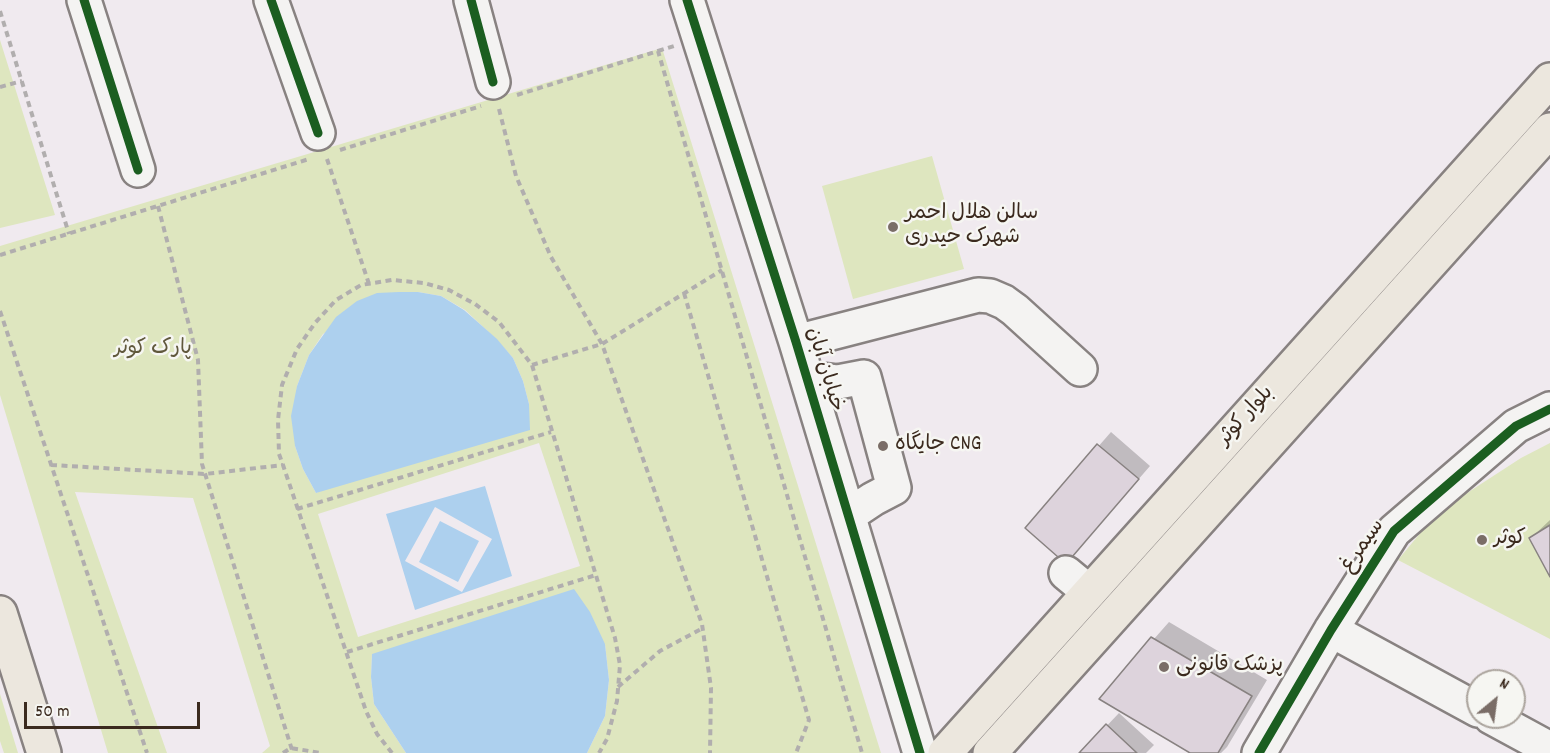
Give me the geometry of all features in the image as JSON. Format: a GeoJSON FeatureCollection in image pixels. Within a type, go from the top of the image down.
{"type":"FeatureCollection","features":[{"type":"Feature","properties":{"kind":"main road","name":"بلوار کوثر"},"geometry":{"type":"LineString","coordinates":[[945,753],[1078,583],[1550,80]]}},
{"type":"Feature","properties":{"kind":"main road","name":"بلوار کوثر"},"geometry":{"type":"LineString","coordinates":[[990,753],[1550,130]]}},
{"type":"Feature","properties":{"kind":"main road"},"geometry":{"type":"LineString","coordinates":[[0,613],[44,753]]}},
{"type":"Feature","properties":{"kind":"street"},"geometry":{"type":"LineString","coordinates":[[84,0],[138,170]]}},
{"type":"Feature","properties":{"kind":"street"},"geometry":{"type":"LineString","coordinates":[[271,0],[322,143]]}},
{"type":"Feature","properties":{"kind":"street"},"geometry":{"type":"LineString","coordinates":[[471,0],[495,91]]}},
{"type":"Feature","properties":{"kind":"street","name":"خیابان آبان"},"geometry":{"type":"LineString","coordinates":[[687,0],[796,342],[920,753]]}},
{"type":"Feature","properties":{"kind":"street"},"geometry":{"type":"LineString","coordinates":[[796,342],[978,295],[990,296],[1015,310],[1080,369]]}},
{"type":"Feature","properties":{"kind":"street"},"geometry":{"type":"LineString","coordinates":[[807,378],[838,382],[864,377],[894,488],[849,515]]}},
{"type":"Feature","properties":{"kind":"street","name":"سیمرغ"},"geometry":{"type":"LineString","coordinates":[[1259,753],[1331,630],[1394,531],[1516,426],[1550,409]]}},
{"type":"Feature","properties":{"kind":"street"},"geometry":{"type":"LineString","coordinates":[[1331,630],[1466,703]]}},
{"type":"Feature","properties":{"kind":"street"},"geometry":{"type":"LineString","coordinates":[[1513,729],[1550,749]]}},
{"type":"Feature","properties":{"kind":"path"},"geometry":{"type":"LineString","coordinates":[[0,11],[69,234]]}},
{"type":"Feature","properties":{"kind":"path"},"geometry":{"type":"LineString","coordinates":[[0,255],[158,206],[322,143],[495,91],[658,51],[862,753]]}},
{"type":"Feature","properties":{"kind":"path"},"geometry":{"type":"LineString","coordinates":[[0,87],[22,81]]}},
{"type":"Feature","properties":{"kind":"path"},"geometry":{"type":"LineString","coordinates":[[495,91],[516,176],[551,257],[602,344],[703,628],[711,688],[710,753]]}},
{"type":"Feature","properties":{"kind":"path"},"geometry":{"type":"LineString","coordinates":[[322,143],[369,284]]}},
{"type":"Feature","properties":{"kind":"path"},"geometry":{"type":"LineString","coordinates":[[158,206],[198,360],[202,464],[292,750]]}},
{"type":"Feature","properties":{"kind":"path"},"geometry":{"type":"LineString","coordinates":[[532,365],[602,344],[722,270]]}},
{"type":"Feature","properties":{"kind":"path"},"geometry":{"type":"LineString","coordinates":[[392,753],[377,734],[366,711],[279,454],[278,420],[282,385],[297,349],[315,323],[336,300],[361,285],[392,280],[424,283],[448,290],[475,304],[499,322],[532,365],[615,638],[620,665],[617,701],[607,739],[599,753]]}},
{"type":"Feature","properties":{"kind":"path"},"geometry":{"type":"LineString","coordinates":[[684,293],[809,720],[796,753]]}},
{"type":"Feature","properties":{"kind":"path"},"geometry":{"type":"LineString","coordinates":[[0,311],[147,753]]}},
{"type":"Feature","properties":{"kind":"path"},"geometry":{"type":"LineString","coordinates":[[297,509],[551,432]]}},
{"type":"Feature","properties":{"kind":"path"},"geometry":{"type":"LineString","coordinates":[[51,465],[205,474],[283,465]]}},
{"type":"Feature","properties":{"kind":"path"},"geometry":{"type":"LineString","coordinates":[[347,652],[596,575]]}},
{"type":"Feature","properties":{"kind":"path"},"geometry":{"type":"LineString","coordinates":[[618,687],[660,651],[703,628]]}},
{"type":"Feature","properties":{"kind":"path"},"geometry":{"type":"LineString","coordinates":[[284,753],[292,750],[321,753]]}},
{"type":"Feature","properties":{"kind":"green space"},"geometry":{"type":"Polygon","coordinates":[[[0,40],[55,215],[0,228],[0,40]]]}},
{"type":"Feature","properties":{"kind":"green space","name":"پارک کوثر"},"geometry":{"type":"Polygon","coordinates":[[[662,48],[881,753],[587,753],[605,716],[609,680],[605,644],[372,654],[371,677],[374,704],[406,753],[262,753],[270,746],[193,498],[75,492],[167,753],[108,753],[0,395],[0,246],[662,48]],[[399,292],[323,334],[309,355],[297,386],[295,446],[303,469],[316,493],[529,404],[523,381],[513,358],[465,310],[441,296],[418,292],[399,292]],[[539,443],[318,514],[358,637],[580,566],[539,443]]]}},
{"type":"Feature","properties":{"kind":"green space","name":"سالن هلال احمر شهرک حیدری"},"geometry":{"type":"Polygon","coordinates":[[[932,156],[964,269],[853,299],[822,186],[932,156]]]}},
{"type":"Feature","properties":{"kind":"green space","name":"کوثر"},"geometry":{"type":"Polygon","coordinates":[[[1550,443],[1550,639],[1398,560],[1431,520],[1464,495],[1521,458],[1550,443]]]}},
{"type":"Feature","properties":{"kind":"green space"},"geometry":{"type":"Polygon","coordinates":[[[0,694],[18,753],[4,753],[0,741],[0,694]]]}},
{"type":"Feature","properties":{"kind":"water"},"geometry":{"type":"Polygon","coordinates":[[[418,292],[441,296],[464,310],[497,339],[513,358],[523,381],[529,404],[530,430],[316,493],[303,469],[295,446],[291,416],[297,386],[309,355],[336,317],[357,301],[377,293],[418,292]]]}},
{"type":"Feature","properties":{"kind":"water"},"geometry":{"type":"Polygon","coordinates":[[[485,486],[512,576],[415,610],[386,514],[485,486]],[[435,507],[405,561],[462,592],[492,539],[435,507]]]}},
{"type":"Feature","properties":{"kind":"water"},"geometry":{"type":"Polygon","coordinates":[[[440,521],[479,541],[458,582],[419,562],[440,521]]]}},
{"type":"Feature","properties":{"kind":"water"},"geometry":{"type":"Polygon","coordinates":[[[574,589],[590,612],[605,644],[609,680],[605,716],[587,753],[406,753],[374,704],[371,677],[372,654],[574,589]]]}},
{"type":"Feature","properties":{"kind":"building"},"geometry":{"type":"Polygon","coordinates":[[[1097,444],[1139,479],[1066,564],[1025,528],[1097,444]]]}},
{"type":"Feature","properties":{"kind":"building"},"geometry":{"type":"Polygon","coordinates":[[[1550,525],[1550,577],[1529,538],[1550,525]]]}},
{"type":"Feature","properties":{"kind":"building","name":"پزشک قانونی"},"geometry":{"type":"Polygon","coordinates":[[[1151,637],[1252,696],[1218,753],[1190,753],[1099,699],[1151,637]]]}},
{"type":"Feature","properties":{"kind":"building"},"geometry":{"type":"Polygon","coordinates":[[[1106,724],[1137,753],[1079,753],[1106,724]]]}},
{"type":"Feature","properties":{"kind":"cycle path"},"geometry":{"type":"LineString","coordinates":[[84,0],[138,170]]}},
{"type":"Feature","properties":{"kind":"cycle path"},"geometry":{"type":"LineString","coordinates":[[271,0],[318,133]]}},
{"type":"Feature","properties":{"kind":"cycle path"},"geometry":{"type":"LineString","coordinates":[[471,0],[493,82]]}},
{"type":"Feature","properties":{"kind":"cycle path"},"geometry":{"type":"LineString","coordinates":[[687,0],[796,342],[920,753]]}},
{"type":"Feature","properties":{"kind":"cycle path"},"geometry":{"type":"LineString","coordinates":[[1259,753],[1331,630],[1394,531],[1516,426],[1550,409]]}},
{"type":"Feature","properties":{"kind":"place","name":"سالن هلال احمر شهرک حیدری"},"geometry":{"type":"Point","coordinates":[893,227]}},
{"type":"Feature","properties":{"kind":"place","name":"جایگاه CNG"},"geometry":{"type":"Point","coordinates":[883,446]}},
{"type":"Feature","properties":{"kind":"place","name":"کوثر"},"geometry":{"type":"Point","coordinates":[1482,540]}},
{"type":"Feature","properties":{"kind":"place","name":"پزشک قانونی"},"geometry":{"type":"Point","coordinates":[1164,667]}}]}
